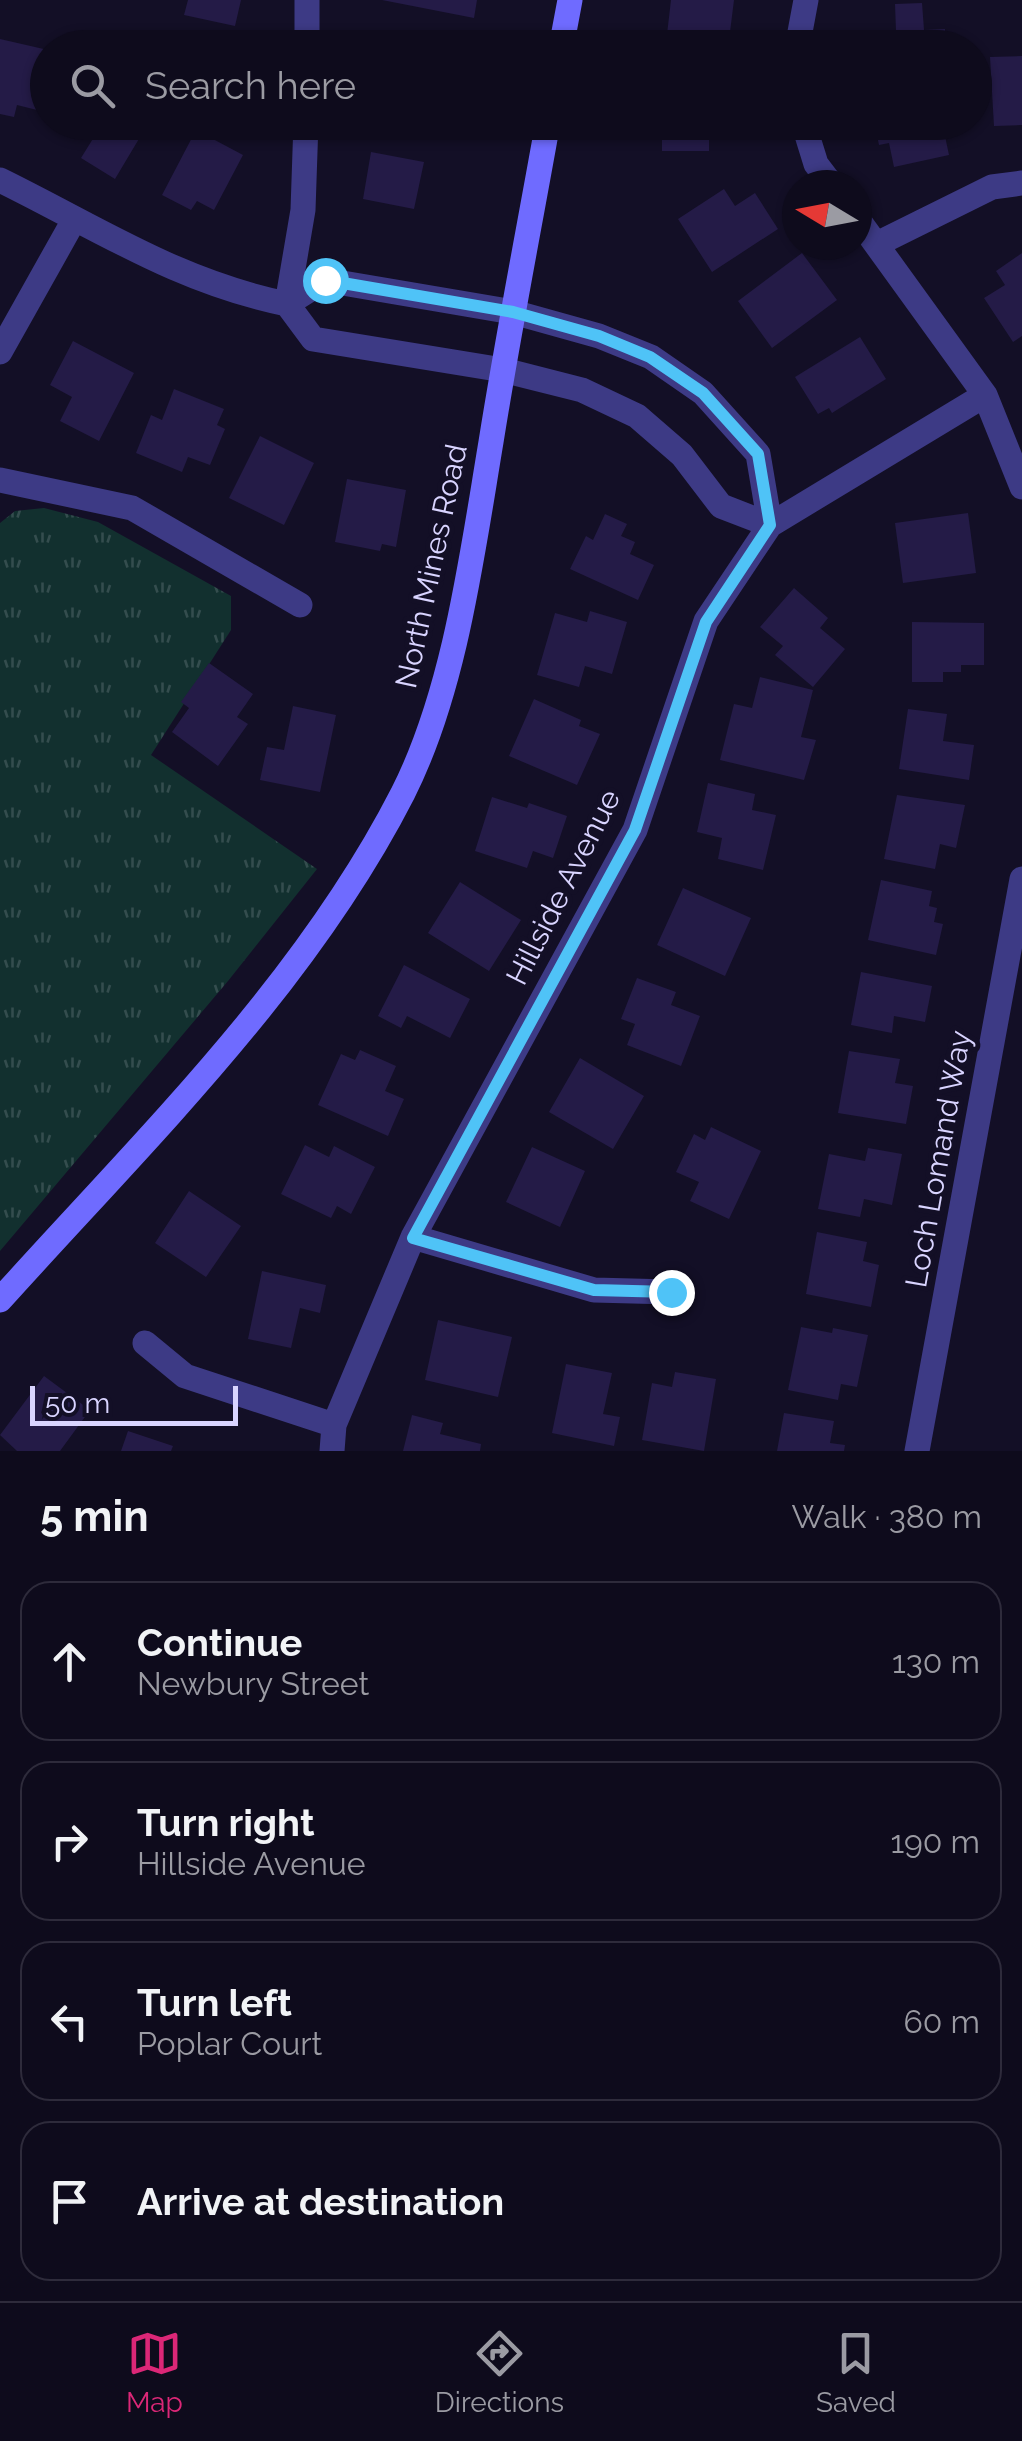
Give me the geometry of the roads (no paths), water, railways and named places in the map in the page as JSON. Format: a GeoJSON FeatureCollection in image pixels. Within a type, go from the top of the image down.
{"type":"FeatureCollection","features":[{"type":"Feature","properties":{"kind":"main road"},"geometry":{"type":"LineString","coordinates":[[565,30],[570,0]]}},
{"type":"Feature","properties":{"kind":"main road","name":"North Mines Road"},"geometry":{"type":"LineString","coordinates":[[0,1300],[232,1040],[312,939],[364,863],[404,790],[440,695],[465,596],[545,140]]}},
{"type":"Feature","properties":{"kind":"street"},"geometry":{"type":"LineString","coordinates":[[306,30],[307,0]]}},
{"type":"Feature","properties":{"kind":"street"},"geometry":{"type":"LineString","coordinates":[[800,30],[806,0]]}},
{"type":"Feature","properties":{"kind":"street"},"geometry":{"type":"LineString","coordinates":[[287,304],[303,210],[305,140]]}},
{"type":"Feature","properties":{"kind":"street"},"geometry":{"type":"LineString","coordinates":[[809,140],[821,170]]}},
{"type":"Feature","properties":{"kind":"street"},"geometry":{"type":"LineString","coordinates":[[0,180],[168,267],[237,294],[287,304],[313,339],[502,370],[582,390],[638,416],[682,455],[721,506],[770,525]]}},
{"type":"Feature","properties":{"kind":"street"},"geometry":{"type":"LineString","coordinates":[[877,244],[992,187],[1022,184]]}},
{"type":"Feature","properties":{"kind":"street"},"geometry":{"type":"LineString","coordinates":[[0,352],[74,220]]}},
{"type":"Feature","properties":{"kind":"street"},"geometry":{"type":"LineString","coordinates":[[872,238],[985,395],[1022,488]]}},
{"type":"Feature","properties":{"kind":"street"},"geometry":{"type":"LineString","coordinates":[[287,304],[325,280],[513,312],[599,336],[650,357],[703,393],[758,454],[770,525]]}},
{"type":"Feature","properties":{"kind":"street","name":"Hillside Avenue"},"geometry":{"type":"LineString","coordinates":[[332,1451],[334,1425],[413,1238],[635,830],[706,622],[770,525],[985,395]]}},
{"type":"Feature","properties":{"kind":"street"},"geometry":{"type":"LineString","coordinates":[[0,480],[132,508],[300,605]]}},
{"type":"Feature","properties":{"kind":"street","name":"Loch Lomand Way"},"geometry":{"type":"LineString","coordinates":[[917,1451],[1021,896]]}},
{"type":"Feature","properties":{"kind":"street"},"geometry":{"type":"LineString","coordinates":[[413,1238],[594,1290],[671,1292]]}},
{"type":"Feature","properties":{"kind":"street"},"geometry":{"type":"LineString","coordinates":[[145,1344],[184,1376],[334,1425]]}}]}
